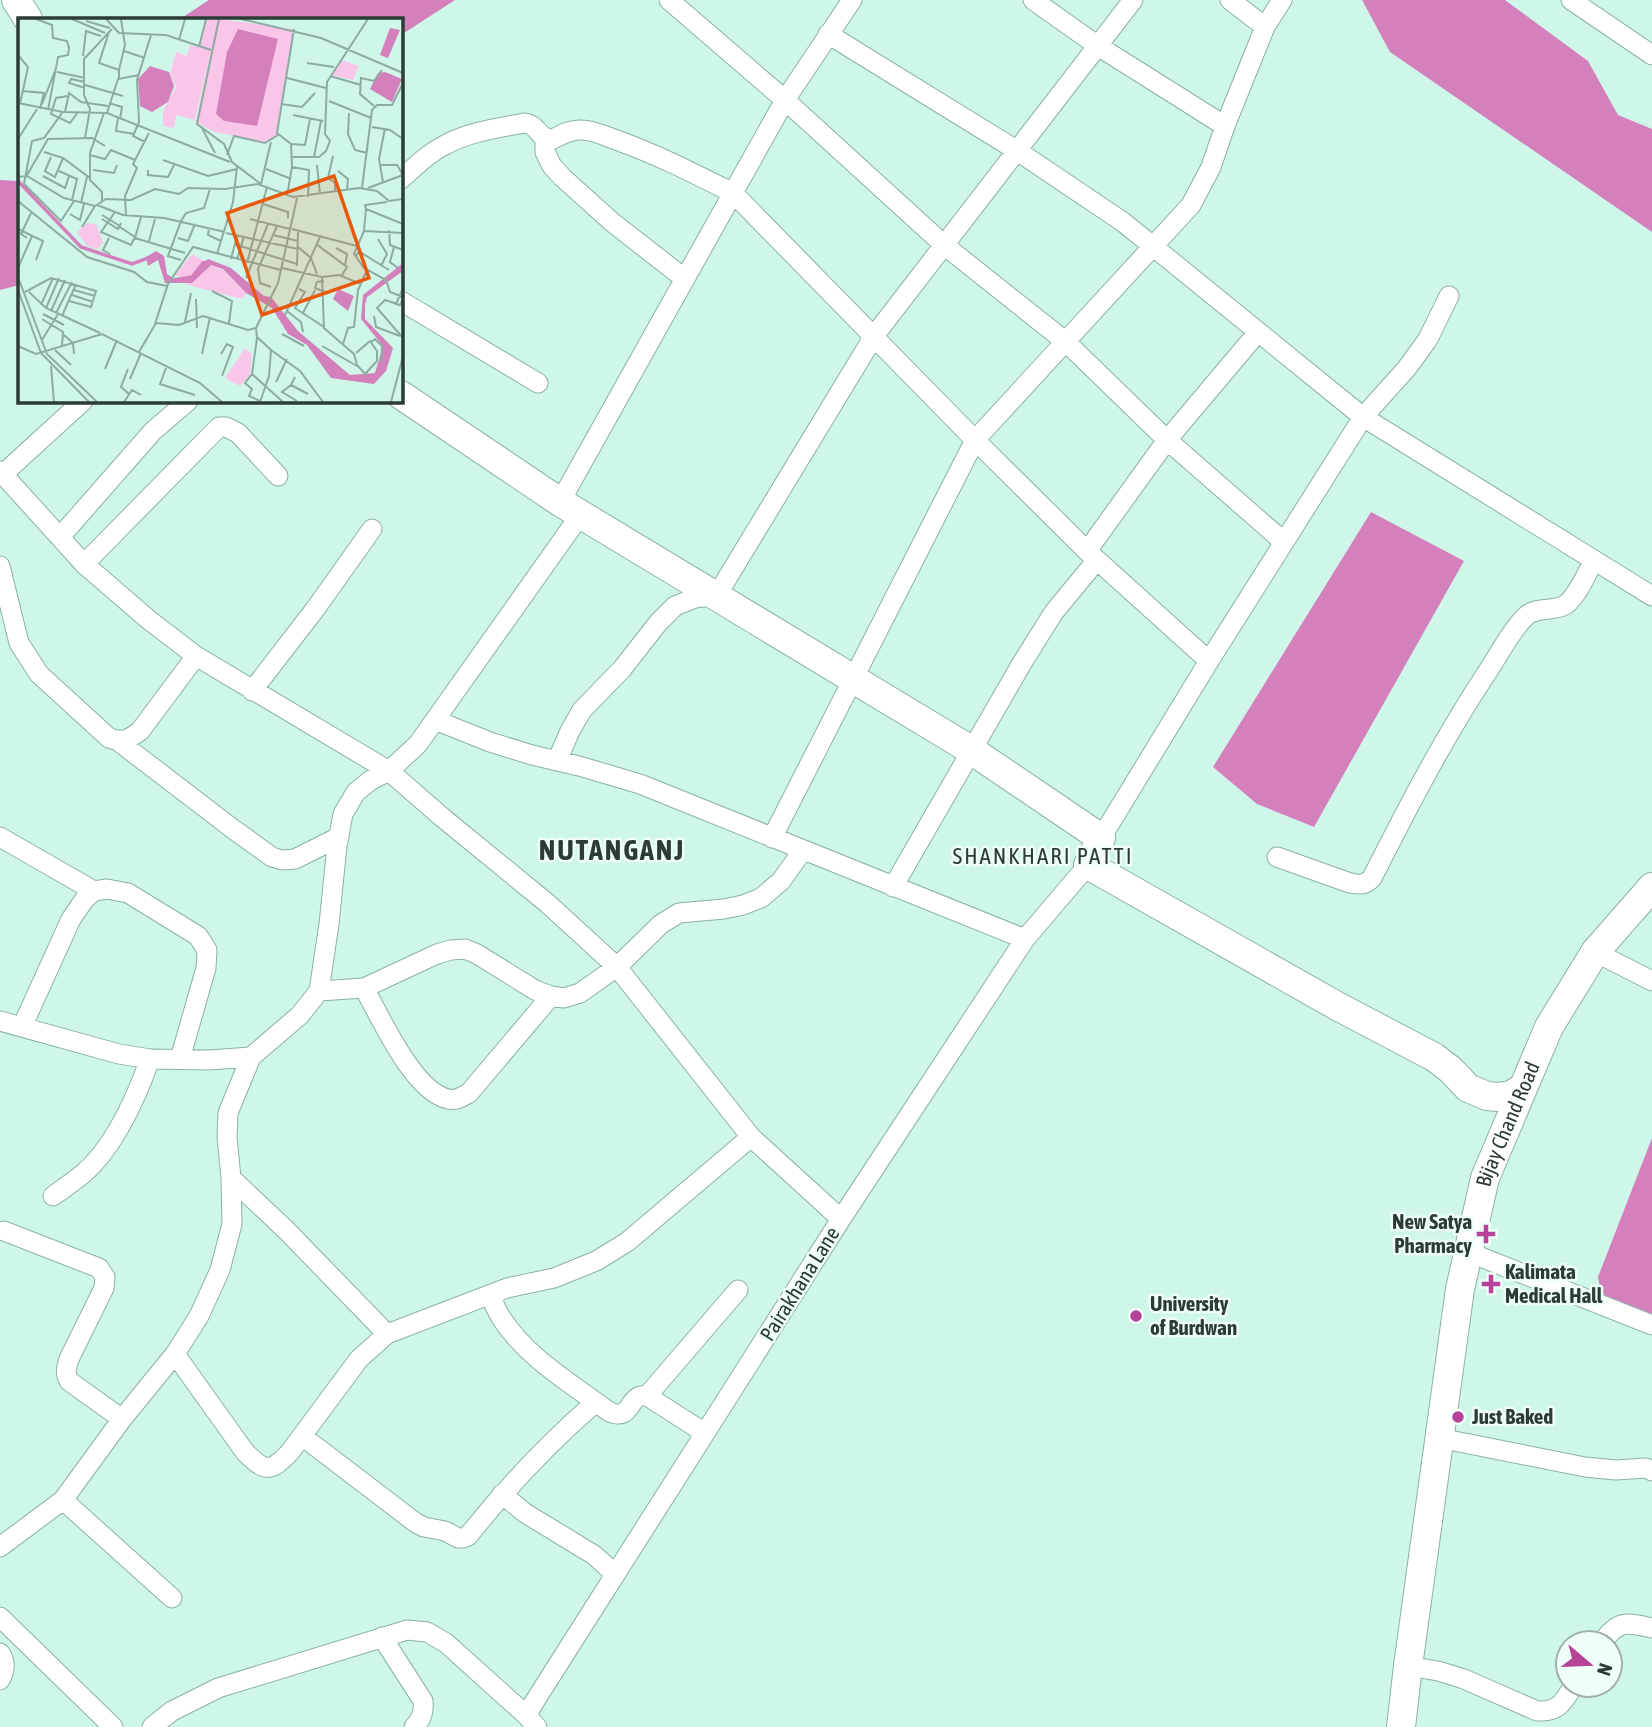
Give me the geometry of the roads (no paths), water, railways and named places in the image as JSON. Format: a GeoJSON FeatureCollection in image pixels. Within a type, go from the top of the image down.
{"type":"FeatureCollection","features":[{"type":"Feature","properties":{"kind":"street"},"geometry":{"type":"LineString","coordinates":[[16,0],[27,18]]}},
{"type":"Feature","properties":{"kind":"street"},"geometry":{"type":"LineString","coordinates":[[669,0],[785,100],[944,245],[1066,342],[1167,440],[1284,542]]}},
{"type":"Feature","properties":{"kind":"street"},"geometry":{"type":"LineString","coordinates":[[0,1547],[62,1500],[122,1419],[175,1354],[199,1317],[220,1270],[232,1224],[227,1137],[229,1113],[251,1057],[300,1015],[319,991],[343,814],[356,792],[389,771],[418,744],[570,508],[685,279],[785,100],[852,0]]}},
{"type":"Feature","properties":{"kind":"street"},"geometry":{"type":"LineString","coordinates":[[1033,0],[1098,46],[1225,126]]}},
{"type":"Feature","properties":{"kind":"street"},"geometry":{"type":"LineString","coordinates":[[717,596],[874,336],[1133,0]]}},
{"type":"Feature","properties":{"kind":"street"},"geometry":{"type":"LineString","coordinates":[[1230,0],[1265,27]]}},
{"type":"Feature","properties":{"kind":"street"},"geometry":{"type":"LineString","coordinates":[[772,838],[975,440],[1191,205],[1211,167],[1265,27],[1282,0]]}},
{"type":"Feature","properties":{"kind":"street"},"geometry":{"type":"LineString","coordinates":[[1571,0],[1652,55]]}},
{"type":"Feature","properties":{"kind":"street"},"geometry":{"type":"LineString","coordinates":[[828,34],[1016,150],[1123,222],[1363,417],[1652,596]]}},
{"type":"Feature","properties":{"kind":"street"},"geometry":{"type":"LineString","coordinates":[[402,177],[446,144],[475,134],[524,123],[536,127],[541,136],[551,140],[572,131],[590,131],[644,150],[733,193],[975,440],[1092,555],[1209,661]]}},
{"type":"Feature","properties":{"kind":"street"},"geometry":{"type":"LineString","coordinates":[[545,139],[545,152],[562,177],[612,222],[685,279]]}},
{"type":"Feature","properties":{"kind":"street"},"geometry":{"type":"LineString","coordinates":[[1449,296],[1421,349],[1363,417],[1209,661],[1101,838],[1088,865],[1337,1006],[1434,1057],[1468,1088],[1498,1097],[1511,1095],[1522,1088]]}},
{"type":"Feature","properties":{"kind":"street"},"geometry":{"type":"LineString","coordinates":[[402,301],[538,383]]}},
{"type":"Feature","properties":{"kind":"street"},"geometry":{"type":"LineString","coordinates":[[894,887],[971,750],[1054,612],[1167,440],[1258,332]]}},
{"type":"Feature","properties":{"kind":"street"},"geometry":{"type":"LineString","coordinates":[[402,395],[570,508],[971,750],[1101,838]]}},
{"type":"Feature","properties":{"kind":"street"},"geometry":{"type":"LineString","coordinates":[[82,402],[2,473],[84,564],[196,656],[389,771],[547,903],[617,967],[751,1137],[841,1219]]}},
{"type":"Feature","properties":{"kind":"street"},"geometry":{"type":"LineString","coordinates":[[60,537],[153,431],[187,402]]}},
{"type":"Feature","properties":{"kind":"street"},"geometry":{"type":"LineString","coordinates":[[84,564],[219,427],[226,427],[238,433],[278,476]]}},
{"type":"Feature","properties":{"kind":"street"},"geometry":{"type":"LineString","coordinates":[[253,691],[372,529]]}},
{"type":"Feature","properties":{"kind":"street"},"geometry":{"type":"LineString","coordinates":[[1277,857],[1350,883],[1367,883],[1373,877],[1463,708],[1516,629],[1526,615],[1563,606],[1572,598],[1594,560]]}},
{"type":"Feature","properties":{"kind":"street"},"geometry":{"type":"LineString","coordinates":[[0,566],[19,643],[40,674],[109,738],[118,741],[272,856],[282,860],[295,859],[339,837]]}},
{"type":"Feature","properties":{"kind":"street"},"geometry":{"type":"LineString","coordinates":[[557,761],[582,710],[622,669],[658,623],[675,606],[695,598],[717,596]]}},
{"type":"Feature","properties":{"kind":"street"},"geometry":{"type":"LineString","coordinates":[[118,741],[130,740],[140,732],[196,656]]}},
{"type":"Feature","properties":{"kind":"street"},"geometry":{"type":"LineString","coordinates":[[435,720],[490,742],[640,785],[1025,939]]}},
{"type":"Feature","properties":{"kind":"street"},"geometry":{"type":"LineString","coordinates":[[0,837],[94,891]]}},
{"type":"Feature","properties":{"kind":"street"},"geometry":{"type":"LineString","coordinates":[[319,991],[365,988],[437,954],[465,949],[535,990],[564,998],[580,993],[617,967],[661,925],[679,913],[724,909],[761,898],[781,881],[803,850]]}},
{"type":"Feature","properties":{"kind":"street","name":"Pairakhana Lane"},"geometry":{"type":"LineString","coordinates":[[531,1723],[615,1574],[841,1219],[1025,939],[1088,865]]}},
{"type":"Feature","properties":{"kind":"street","name":"Bijay Chand Road"},"geometry":{"type":"LineString","coordinates":[[1401,1727],[1458,1302],[1485,1178],[1549,1027],[1595,952],[1652,887]]}},
{"type":"Feature","properties":{"kind":"street"},"geometry":{"type":"LineString","coordinates":[[22,1027],[71,919],[84,900],[94,891],[107,889],[128,892],[198,936],[206,950],[206,968],[180,1059]]}},
{"type":"Feature","properties":{"kind":"street"},"geometry":{"type":"LineString","coordinates":[[1595,952],[1652,981]]}},
{"type":"Feature","properties":{"kind":"street"},"geometry":{"type":"LineString","coordinates":[[365,988],[405,1061],[420,1081],[448,1099],[459,1099],[469,1093],[551,996]]}},
{"type":"Feature","properties":{"kind":"street"},"geometry":{"type":"LineString","coordinates":[[0,1021],[119,1054],[150,1059],[251,1057]]}},
{"type":"Feature","properties":{"kind":"street"},"geometry":{"type":"LineString","coordinates":[[53,1196],[85,1172],[99,1157],[124,1120],[150,1059]]}},
{"type":"Feature","properties":{"kind":"street"},"geometry":{"type":"LineString","coordinates":[[175,1354],[245,1452],[257,1464],[267,1468],[277,1465],[290,1452],[359,1359],[387,1334],[507,1288],[554,1278],[596,1261],[627,1242],[751,1137]]}},
{"type":"Feature","properties":{"kind":"street"},"geometry":{"type":"LineString","coordinates":[[231,1178],[287,1231],[387,1334]]}},
{"type":"Feature","properties":{"kind":"street"},"geometry":{"type":"LineString","coordinates":[[4,1231],[99,1268],[104,1276],[104,1288],[69,1359],[66,1375],[69,1381],[122,1419]]}},
{"type":"Feature","properties":{"kind":"street"},"geometry":{"type":"LineString","coordinates":[[1468,1252],[1652,1325]]}},
{"type":"Feature","properties":{"kind":"street"},"geometry":{"type":"LineString","coordinates":[[647,1396],[738,1290]]}},
{"type":"Feature","properties":{"kind":"street"},"geometry":{"type":"LineString","coordinates":[[490,1295],[502,1320],[524,1346],[596,1402],[615,1414],[621,1414],[637,1396],[647,1396],[705,1433]]}},
{"type":"Feature","properties":{"kind":"street"},"geometry":{"type":"LineString","coordinates":[[302,1436],[416,1523],[463,1538],[468,1536],[502,1494],[559,1434],[596,1402]]}},
{"type":"Feature","properties":{"kind":"street"},"geometry":{"type":"LineString","coordinates":[[1439,1438],[1585,1466],[1616,1470],[1646,1468],[1652,1471]]}},
{"type":"Feature","properties":{"kind":"street"},"geometry":{"type":"LineString","coordinates":[[502,1494],[525,1513],[594,1555],[615,1574]]}},
{"type":"Feature","properties":{"kind":"street"},"geometry":{"type":"LineString","coordinates":[[62,1500],[172,1598]]}},
{"type":"Feature","properties":{"kind":"street"},"geometry":{"type":"LineString","coordinates":[[0,1617],[113,1727]]}},
{"type":"Feature","properties":{"kind":"street"},"geometry":{"type":"LineString","coordinates":[[1613,1629],[1621,1624],[1652,1628]]}},
{"type":"Feature","properties":{"kind":"street"},"geometry":{"type":"LineString","coordinates":[[152,1727],[172,1711],[218,1688],[407,1630],[427,1632],[446,1643],[531,1723]]}},
{"type":"Feature","properties":{"kind":"street"},"geometry":{"type":"LineString","coordinates":[[382,1637],[423,1701],[424,1711],[414,1727]]}},
{"type":"Feature","properties":{"kind":"street"},"geometry":{"type":"LineString","coordinates":[[0,1654],[5,1670],[0,1680]]}},
{"type":"Feature","properties":{"kind":"street"},"geometry":{"type":"LineString","coordinates":[[1408,1666],[1464,1679],[1537,1711],[1556,1709],[1565,1699]]}},
{"type":"Feature","properties":{"kind":"place","name":"New Satya Pharmacy"},"geometry":{"type":"Point","coordinates":[1486,1234]}},
{"type":"Feature","properties":{"kind":"place","name":"Kalimata Medical Hall"},"geometry":{"type":"Point","coordinates":[1491,1284]}},
{"type":"Feature","properties":{"kind":"place","name":"University of Burdwan"},"geometry":{"type":"Point","coordinates":[1136,1316]}},
{"type":"Feature","properties":{"kind":"place","name":"Just Baked"},"geometry":{"type":"Point","coordinates":[1458,1417]}},
{"type":"Feature","properties":{"kind":"district","name":"NUTANGANJ"},"geometry":{"type":"Point","coordinates":[612,850]}},
{"type":"Feature","properties":{"kind":"district","name":"SHANKHARI PATTI"},"geometry":{"type":"Point","coordinates":[1043,856]}}]}
